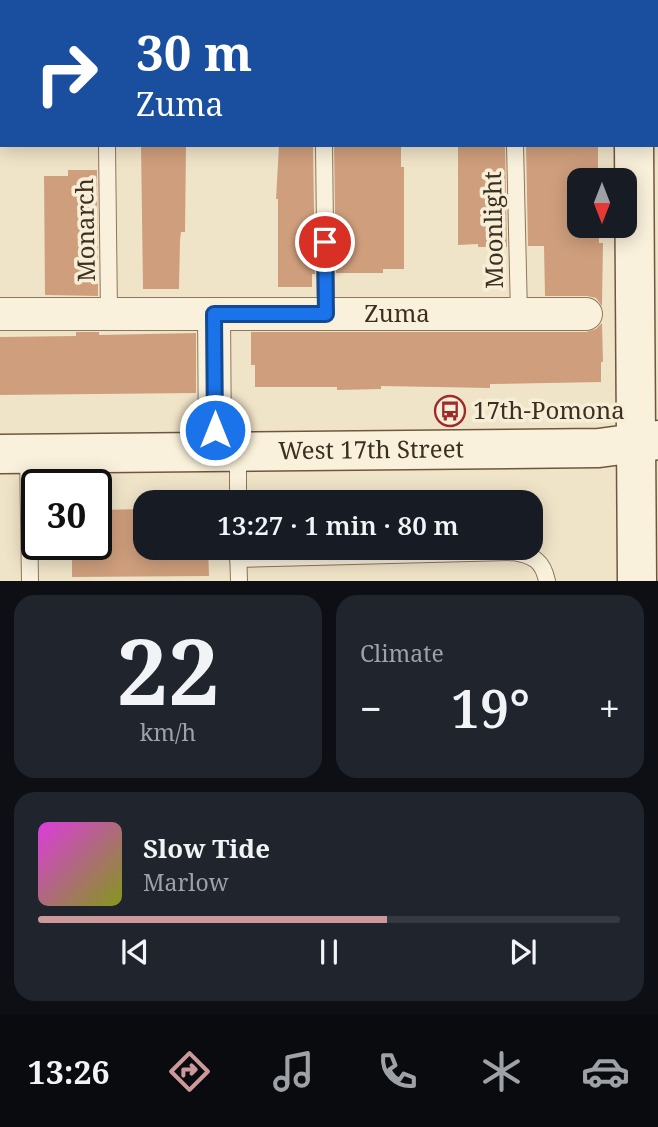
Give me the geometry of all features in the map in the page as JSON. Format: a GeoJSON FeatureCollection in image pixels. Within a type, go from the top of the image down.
{"type":"FeatureCollection","features":[{"type":"Feature","properties":{"kind":"street"},"geometry":{"type":"LineString","coordinates":[[634,147],[640,189],[647,441],[637,581]]}},
{"type":"Feature","properties":{"kind":"street","name":"Zuma"},"geometry":{"type":"LineString","coordinates":[[0,314],[586,314]]}},
{"type":"Feature","properties":{"kind":"street"},"geometry":{"type":"LineString","coordinates":[[214,314],[226,451]]}},
{"type":"Feature","properties":{"kind":"street","name":"West 17th Street"},"geometry":{"type":"LineString","coordinates":[[14,453],[599,448],[647,441]]}},
{"type":"Feature","properties":{"kind":"lane","name":"Monarch"},"geometry":{"type":"LineString","coordinates":[[107,147],[109,314]]}},
{"type":"Feature","properties":{"kind":"lane"},"geometry":{"type":"LineString","coordinates":[[324,147],[326,314]]}},
{"type":"Feature","properties":{"kind":"lane","name":"Moonlight"},"geometry":{"type":"LineString","coordinates":[[515,147],[519,314]]}},
{"type":"Feature","properties":{"kind":"lane"},"geometry":{"type":"LineString","coordinates":[[226,451],[235,490]]}},
{"type":"Feature","properties":{"kind":"lane"},"geometry":{"type":"LineString","coordinates":[[14,453],[30,581]]}},
{"type":"Feature","properties":{"kind":"lane"},"geometry":{"type":"LineString","coordinates":[[238,560],[239,581]]}},
{"type":"Feature","properties":{"kind":"lane"},"geometry":{"type":"LineString","coordinates":[[537,560],[541,564],[547,581]]}},
{"type":"Feature","properties":{"kind":"building"},"geometry":{"type":"Polygon","coordinates":[[[141,147],[186,147],[185,232],[181,232],[180,240],[179,289],[143,289],[141,147]]]}},
{"type":"Feature","properties":{"kind":"building"},"geometry":{"type":"Polygon","coordinates":[[[279,147],[313,147],[315,274],[312,274],[312,287],[278,287],[276,199],[279,147]]]}},
{"type":"Feature","properties":{"kind":"building"},"geometry":{"type":"Polygon","coordinates":[[[334,147],[401,147],[401,167],[404,167],[404,269],[383,269],[383,273],[336,273],[334,147]]]}},
{"type":"Feature","properties":{"kind":"building"},"geometry":{"type":"Polygon","coordinates":[[[458,147],[505,147],[507,247],[458,245],[458,147]]]}},
{"type":"Feature","properties":{"kind":"building"},"geometry":{"type":"Polygon","coordinates":[[[526,147],[598,147],[598,168],[567,168],[567,238],[599,238],[599,243],[603,243],[602,306],[596,298],[587,296],[545,296],[544,246],[528,246],[526,147]]]}},
{"type":"Feature","properties":{"kind":"building"},"geometry":{"type":"Polygon","coordinates":[[[68,170],[97,170],[98,296],[45,295],[44,176],[68,176],[68,170]]]}},
{"type":"Feature","properties":{"kind":"building"},"geometry":{"type":"Polygon","coordinates":[[[602,323],[601,382],[490,384],[490,388],[381,386],[381,389],[337,390],[337,387],[255,387],[255,365],[251,365],[251,332],[586,332],[596,329],[602,323]]]}},
{"type":"Feature","properties":{"kind":"building"},"geometry":{"type":"Polygon","coordinates":[[[76,332],[99,332],[99,335],[196,333],[196,393],[0,395],[0,337],[76,336],[76,332]]]}},
{"type":"Feature","properties":{"kind":"building"},"geometry":{"type":"Polygon","coordinates":[[[133,509],[133,560],[208,560],[209,576],[72,577],[72,560],[112,560],[112,510],[133,509]]]}},
{"type":"Feature","properties":{"kind":"place","name":"17th-Pomona"},"geometry":{"type":"Point","coordinates":[450,411]}},
{"type":"Feature","properties":{"kind":"route"},"geometry":{"type":"LineString","coordinates":[[215,430],[214,314],[326,314],[325,242]]}}]}
